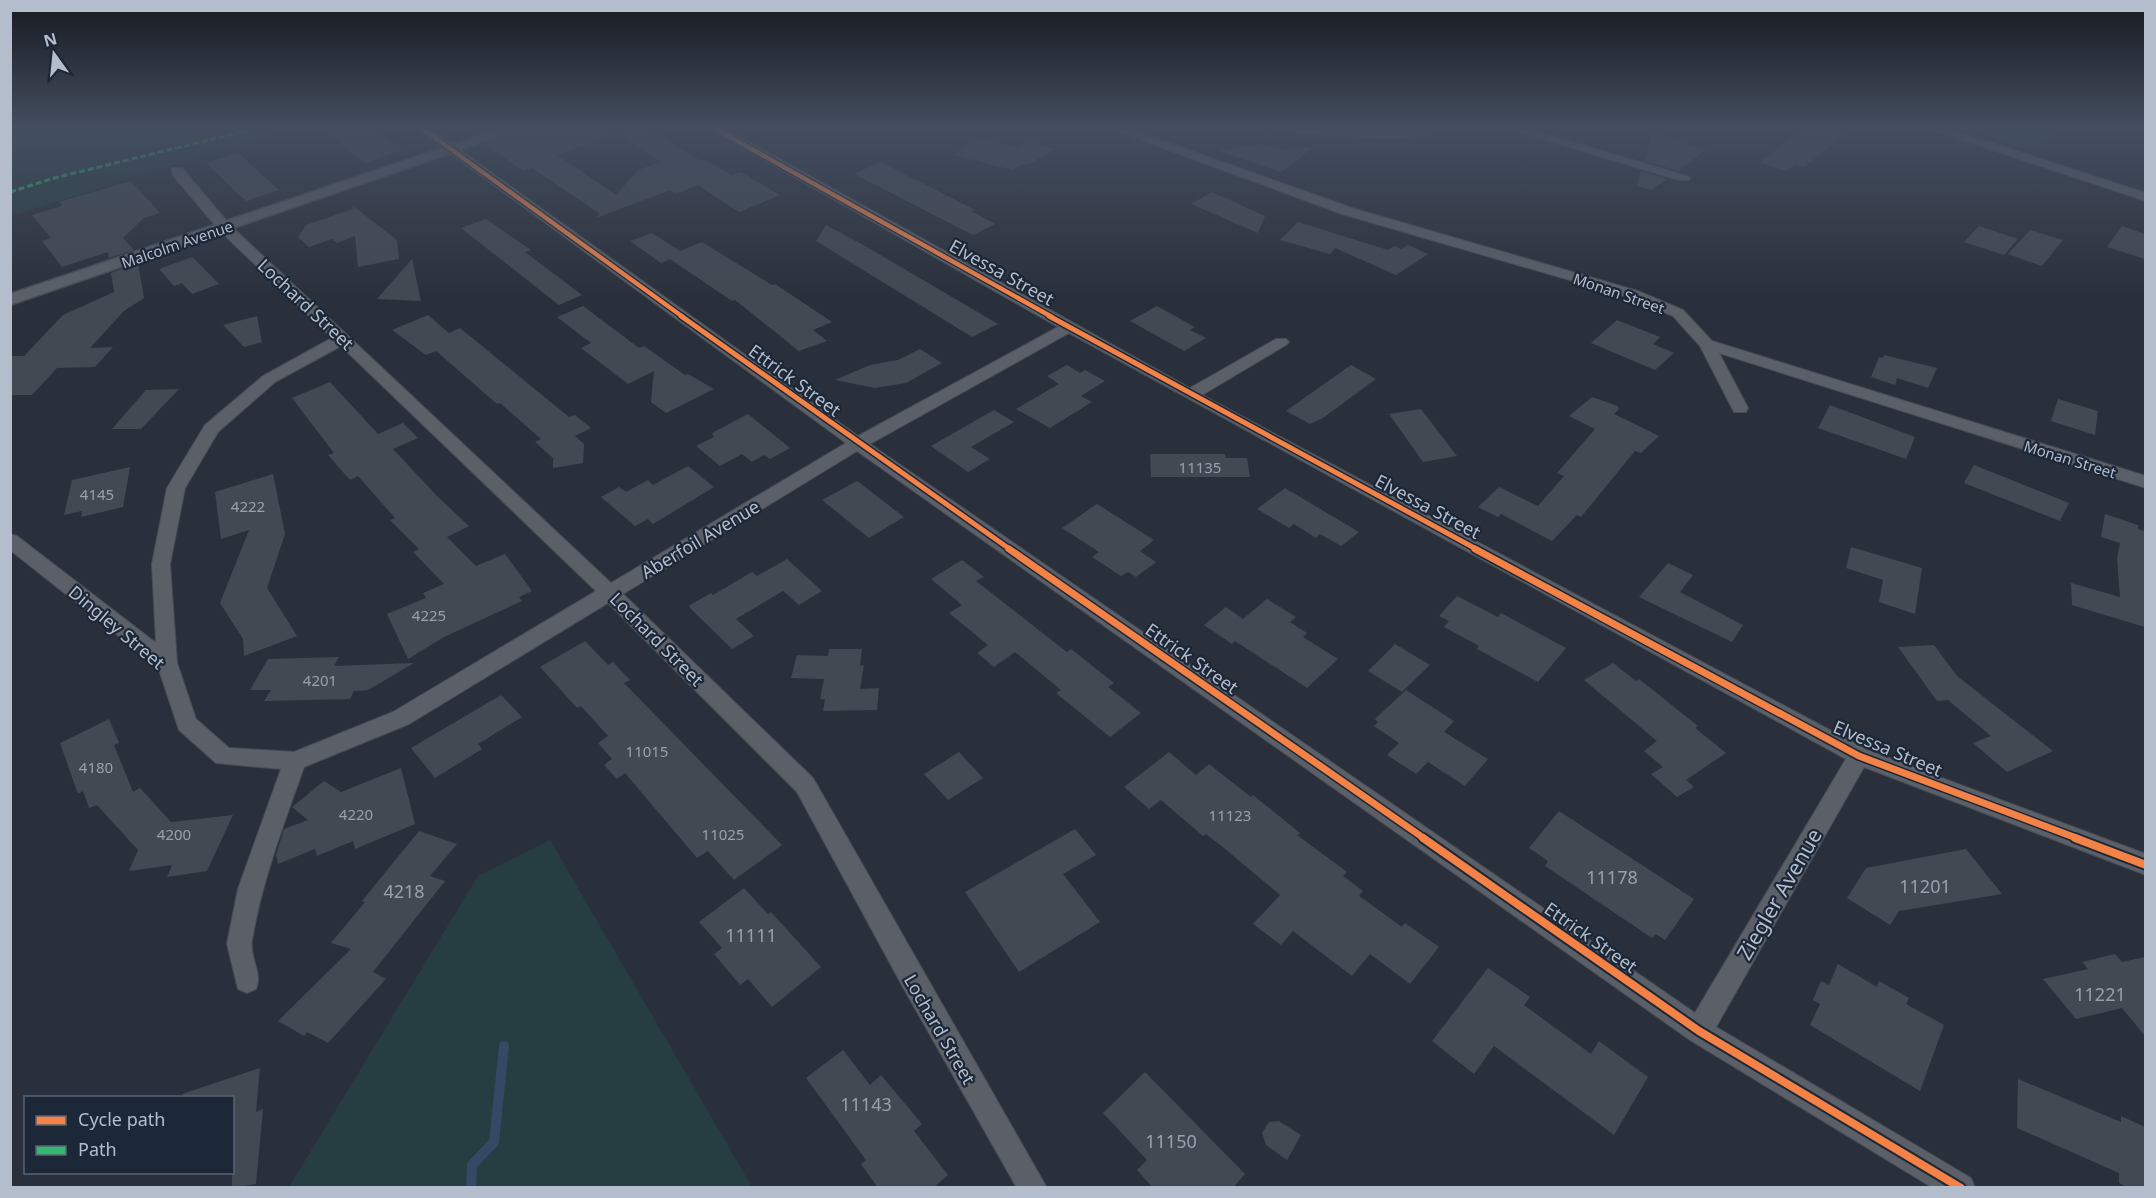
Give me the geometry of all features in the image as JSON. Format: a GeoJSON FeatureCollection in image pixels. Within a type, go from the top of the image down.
{"type":"FeatureCollection","features":[{"type":"Feature","properties":{"kind":"street","name":"Lochard Street"},"geometry":{"type":"LineString","coordinates":[[189,185],[225,228],[610,593],[805,785],[912,981],[1034,1188]]}},
{"type":"Feature","properties":{"kind":"street","name":"Malcolm Avenue"},"geometry":{"type":"LineString","coordinates":[[10,300],[353,185]]}},
{"type":"Feature","properties":{"kind":"street","name":"Ettrick Street"},"geometry":{"type":"LineString","coordinates":[[501,185],[858,442],[1699,1032],[1960,1188]]}},
{"type":"Feature","properties":{"kind":"street","name":"Elvessa Street"},"geometry":{"type":"LineString","coordinates":[[816,185],[1190,395],[1859,756],[2145,866]]}},
{"type":"Feature","properties":{"kind":"street","name":"Monan Street"},"geometry":{"type":"LineString","coordinates":[[1274,185],[1347,211],[1633,294],[1678,313],[1707,344],[2145,482]]}},
{"type":"Feature","properties":{"kind":"street"},"geometry":{"type":"LineString","coordinates":[[2108,185],[2145,197]]}},
{"type":"Feature","properties":{"kind":"street","name":"Aberfoil Avenue"},"geometry":{"type":"LineString","coordinates":[[295,761],[401,718],[858,442],[1069,327]]}},
{"type":"Feature","properties":{"kind":"street"},"geometry":{"type":"LineString","coordinates":[[167,663],[161,564],[176,488],[211,429],[269,379],[344,339]]}},
{"type":"Feature","properties":{"kind":"street"},"geometry":{"type":"LineString","coordinates":[[1190,395],[1281,342]]}},
{"type":"Feature","properties":{"kind":"street"},"geometry":{"type":"LineString","coordinates":[[1707,344],[1740,408]]}},
{"type":"Feature","properties":{"kind":"street","name":"Dingley Street"},"geometry":{"type":"LineString","coordinates":[[10,540],[167,663],[187,724],[224,757],[295,761]]}},
{"type":"Feature","properties":{"kind":"street","name":"Ziegler Avenue"},"geometry":{"type":"LineString","coordinates":[[1699,1032],[1859,756]]}},
{"type":"Feature","properties":{"kind":"street"},"geometry":{"type":"LineString","coordinates":[[247,981],[239,944],[250,889],[295,761]]}},
{"type":"Feature","properties":{"kind":"green space"},"geometry":{"type":"Polygon","coordinates":[[[11,185],[110,185],[11,216],[11,185]]]}},
{"type":"Feature","properties":{"kind":"green space"},"geometry":{"type":"Polygon","coordinates":[[[550,840],[752,1187],[289,1187],[478,876],[550,840]]]}},
{"type":"Feature","properties":{"kind":"building"},"geometry":{"type":"Polygon","coordinates":[[[118,185],[135,185],[160,213],[144,218],[123,238],[134,250],[109,258],[108,252],[62,267],[42,241],[51,238],[32,215],[62,206],[59,202],[118,185]]]}},
{"type":"Feature","properties":{"kind":"building"},"geometry":{"type":"Polygon","coordinates":[[[229,185],[273,185],[279,190],[246,201],[229,185]]]}},
{"type":"Feature","properties":{"kind":"building"},"geometry":{"type":"Polygon","coordinates":[[[557,185],[601,185],[616,195],[625,185],[763,185],[780,195],[739,212],[698,185],[681,192],[674,193],[670,190],[596,218],[600,214],[557,185]]]}},
{"type":"Feature","properties":{"kind":"building"},"geometry":{"type":"Polygon","coordinates":[[[875,185],[926,185],[975,210],[971,211],[995,224],[973,235],[875,185]]]}},
{"type":"Feature","properties":{"kind":"building"},"geometry":{"type":"Polygon","coordinates":[[[1637,185],[1658,185],[1651,190],[1637,185]]]}},
{"type":"Feature","properties":{"kind":"building"},"geometry":{"type":"Polygon","coordinates":[[[1212,192],[1265,216],[1258,233],[1191,204],[1212,192]]]}},
{"type":"Feature","properties":{"kind":"building"},"geometry":{"type":"Polygon","coordinates":[[[353,206],[397,240],[399,259],[358,267],[355,236],[337,243],[332,239],[309,247],[298,237],[306,225],[353,209],[353,206]]]}},
{"type":"Feature","properties":{"kind":"building"},"geometry":{"type":"Polygon","coordinates":[[[486,219],[531,250],[525,252],[582,295],[559,305],[461,228],[486,219]]]}},
{"type":"Feature","properties":{"kind":"building"},"geometry":{"type":"Polygon","coordinates":[[[1298,222],[1388,250],[1395,246],[1401,249],[1408,245],[1428,254],[1396,275],[1335,248],[1330,254],[1280,240],[1298,222]]]}},
{"type":"Feature","properties":{"kind":"building"},"geometry":{"type":"Polygon","coordinates":[[[826,225],[998,324],[972,337],[816,241],[826,225]]]}},
{"type":"Feature","properties":{"kind":"building"},"geometry":{"type":"Polygon","coordinates":[[[1979,226],[2018,239],[2004,255],[1964,242],[1979,226]]]}},
{"type":"Feature","properties":{"kind":"building"},"geometry":{"type":"Polygon","coordinates":[[[2122,226],[2145,234],[2145,259],[2107,247],[2122,226]]]}},
{"type":"Feature","properties":{"kind":"building"},"geometry":{"type":"Polygon","coordinates":[[[2030,230],[2063,240],[2042,266],[2008,254],[2030,230]]]}},
{"type":"Feature","properties":{"kind":"building"},"geometry":{"type":"Polygon","coordinates":[[[652,233],[680,251],[702,242],[772,285],[775,284],[832,322],[813,330],[827,341],[799,351],[735,300],[732,301],[670,259],[661,263],[630,241],[652,233]]]}},
{"type":"Feature","properties":{"kind":"building"},"geometry":{"type":"Polygon","coordinates":[[[192,257],[219,284],[192,294],[182,283],[174,286],[159,269],[192,257]]]}},
{"type":"Feature","properties":{"kind":"building"},"geometry":{"type":"Polygon","coordinates":[[[412,259],[421,301],[377,299],[412,259]]]}},
{"type":"Feature","properties":{"kind":"building"},"geometry":{"type":"Polygon","coordinates":[[[138,263],[144,298],[124,311],[90,348],[113,347],[95,367],[57,368],[32,395],[10,395],[10,356],[24,356],[63,315],[114,292],[111,273],[138,263]]]}},
{"type":"Feature","properties":{"kind":"building"},"geometry":{"type":"Polygon","coordinates":[[[583,306],[639,348],[644,346],[685,375],[688,374],[714,389],[666,413],[651,402],[654,371],[628,384],[581,348],[591,343],[557,317],[583,306]]]}},
{"type":"Feature","properties":{"kind":"building"},"geometry":{"type":"Polygon","coordinates":[[[1157,306],[1195,327],[1190,330],[1206,338],[1184,351],[1130,321],[1157,306]]]}},
{"type":"Feature","properties":{"kind":"building"},"geometry":{"type":"Polygon","coordinates":[[[428,315],[449,333],[460,328],[569,417],[575,415],[591,428],[575,436],[584,444],[583,463],[553,468],[553,458],[535,442],[541,439],[500,403],[497,404],[436,351],[426,355],[392,330],[428,315]]]}},
{"type":"Feature","properties":{"kind":"building"},"geometry":{"type":"Polygon","coordinates":[[[257,316],[262,342],[244,347],[223,325],[257,316]]]}},
{"type":"Feature","properties":{"kind":"building"},"geometry":{"type":"Polygon","coordinates":[[[1617,320],[1660,337],[1653,344],[1674,353],[1655,370],[1591,343],[1617,320]]]}},
{"type":"Feature","properties":{"kind":"building"},"geometry":{"type":"Polygon","coordinates":[[[920,349],[942,363],[906,383],[875,388],[835,380],[870,365],[898,360],[920,349]]]}},
{"type":"Feature","properties":{"kind":"building"},"geometry":{"type":"Polygon","coordinates":[[[1884,355],[1937,368],[1928,388],[1897,378],[1895,385],[1871,377],[1879,357],[1883,358],[1884,355]]]}},
{"type":"Feature","properties":{"kind":"building"},"geometry":{"type":"Polygon","coordinates":[[[1067,365],[1080,373],[1085,370],[1105,381],[1081,396],[1092,402],[1050,428],[1016,409],[1059,384],[1047,376],[1067,365]]]}},
{"type":"Feature","properties":{"kind":"building"},"geometry":{"type":"Polygon","coordinates":[[[1351,365],[1376,379],[1323,418],[1310,424],[1286,411],[1351,365]]]}},
{"type":"Feature","properties":{"kind":"building"},"geometry":{"type":"Polygon","coordinates":[[[330,382],[378,434],[403,423],[418,438],[393,449],[469,526],[447,537],[476,566],[505,554],[532,591],[519,597],[522,601],[444,637],[408,659],[387,614],[426,598],[423,593],[444,584],[413,552],[419,549],[390,520],[395,518],[358,476],[350,480],[328,455],[334,453],[292,398],[330,382]]]}},
{"type":"Feature","properties":{"kind":"building"},"geometry":{"type":"Polygon","coordinates":[[[179,389],[141,429],[112,429],[146,390],[179,389]]]}},
{"type":"Feature","properties":{"kind":"building"},"geometry":{"type":"Polygon","coordinates":[[[1592,397],[1618,406],[1619,409],[1614,414],[1659,436],[1641,453],[1635,451],[1581,517],[1577,515],[1552,541],[1501,514],[1498,517],[1478,507],[1499,487],[1538,506],[1564,476],[1557,473],[1595,429],[1569,416],[1592,397]]]}},
{"type":"Feature","properties":{"kind":"building"},"geometry":{"type":"Polygon","coordinates":[[[2058,399],[2098,411],[2095,435],[2051,421],[2058,399]]]}},
{"type":"Feature","properties":{"kind":"building"},"geometry":{"type":"Polygon","coordinates":[[[1830,405],[1915,437],[1906,459],[1818,428],[1830,405]]]}},
{"type":"Feature","properties":{"kind":"building"},"geometry":{"type":"Polygon","coordinates":[[[1421,409],[1457,456],[1423,462],[1389,414],[1421,409]]]}},
{"type":"Feature","properties":{"kind":"building"},"geometry":{"type":"Polygon","coordinates":[[[994,410],[1014,422],[971,447],[990,459],[968,472],[931,446],[994,410]]]}},
{"type":"Feature","properties":{"kind":"building"},"geometry":{"type":"Polygon","coordinates":[[[748,414],[790,448],[770,459],[764,455],[752,462],[742,454],[720,466],[696,446],[714,437],[712,433],[748,414]]]}},
{"type":"Feature","properties":{"kind":"building"},"geometry":{"type":"Polygon","coordinates":[[[1150,454],[1225,454],[1226,458],[1247,458],[1250,477],[1151,477],[1150,454]]]}},
{"type":"Feature","properties":{"kind":"building"},"geometry":{"type":"Polygon","coordinates":[[[1974,465],[2069,503],[2060,521],[1964,483],[1974,465]]]}},
{"type":"Feature","properties":{"kind":"building"},"geometry":{"type":"Polygon","coordinates":[[[688,466],[714,487],[653,524],[648,519],[635,526],[601,497],[619,487],[626,492],[648,480],[653,485],[688,466]]]}},
{"type":"Feature","properties":{"kind":"building"},"geometry":{"type":"Polygon","coordinates":[[[130,467],[123,507],[81,517],[82,511],[64,515],[72,480],[130,467]]]}},
{"type":"Feature","properties":{"kind":"building"},"geometry":{"type":"Polygon","coordinates":[[[273,474],[285,534],[267,588],[297,636],[244,656],[243,639],[220,603],[249,530],[221,539],[215,492],[273,474]]]}},
{"type":"Feature","properties":{"kind":"building"},"geometry":{"type":"Polygon","coordinates":[[[857,481],[904,517],[869,538],[822,500],[857,481]]]}},
{"type":"Feature","properties":{"kind":"building"},"geometry":{"type":"Polygon","coordinates":[[[1285,488],[1359,532],[1341,546],[1320,534],[1316,538],[1294,524],[1289,528],[1257,509],[1285,488]]]}},
{"type":"Feature","properties":{"kind":"building"},"geometry":{"type":"Polygon","coordinates":[[[1097,504],[1154,540],[1140,551],[1156,562],[1136,577],[1128,572],[1121,576],[1092,557],[1099,552],[1062,528],[1097,504]]]}},
{"type":"Feature","properties":{"kind":"building"},"geometry":{"type":"Polygon","coordinates":[[[2105,514],[2138,525],[2138,529],[2145,531],[2145,627],[2072,605],[2071,583],[2120,597],[2117,558],[2120,543],[2101,537],[2105,514]]]}},
{"type":"Feature","properties":{"kind":"building"},"geometry":{"type":"Polygon","coordinates":[[[1851,547],[1922,568],[1915,614],[1879,602],[1883,580],[1846,568],[1851,547]]]}},
{"type":"Feature","properties":{"kind":"building"},"geometry":{"type":"Polygon","coordinates":[[[787,559],[822,591],[799,605],[783,591],[736,619],[754,636],[732,649],[690,608],[690,605],[711,593],[713,595],[752,572],[757,576],[787,559]]]}},
{"type":"Feature","properties":{"kind":"building"},"geometry":{"type":"Polygon","coordinates":[[[962,560],[984,577],[976,581],[1067,652],[1071,649],[1114,683],[1108,687],[1141,713],[1110,737],[1056,693],[1061,690],[1015,652],[994,667],[977,653],[988,645],[949,613],[962,605],[931,579],[962,560]]]}},
{"type":"Feature","properties":{"kind":"building"},"geometry":{"type":"Polygon","coordinates":[[[1668,563],[1693,575],[1680,592],[1743,625],[1732,642],[1639,597],[1668,563]]]}},
{"type":"Feature","properties":{"kind":"building"},"geometry":{"type":"Polygon","coordinates":[[[1457,596],[1498,617],[1501,613],[1566,648],[1538,682],[1477,649],[1479,646],[1444,627],[1449,621],[1439,616],[1457,596]]]}},
{"type":"Feature","properties":{"kind":"building"},"geometry":{"type":"Polygon","coordinates":[[[1267,599],[1296,617],[1290,622],[1307,633],[1303,637],[1338,659],[1307,688],[1235,641],[1232,644],[1204,625],[1226,607],[1243,619],[1267,599]]]}},
{"type":"Feature","properties":{"kind":"building"},"geometry":{"type":"Polygon","coordinates":[[[585,641],[608,665],[613,662],[630,680],[624,683],[782,845],[734,880],[708,851],[697,858],[625,773],[617,779],[604,765],[612,759],[598,743],[608,736],[581,706],[577,708],[540,667],[585,641]]]}},
{"type":"Feature","properties":{"kind":"building"},"geometry":{"type":"Polygon","coordinates":[[[1395,644],[1430,665],[1402,692],[1368,671],[1395,644]]]}},
{"type":"Feature","properties":{"kind":"building"},"geometry":{"type":"Polygon","coordinates":[[[1934,645],[1957,676],[2053,751],[2007,772],[1973,743],[1991,736],[1948,700],[1937,701],[1898,647],[1934,645]]]}},
{"type":"Feature","properties":{"kind":"building"},"geometry":{"type":"Polygon","coordinates":[[[829,649],[862,649],[860,666],[864,665],[860,689],[879,688],[877,710],[823,711],[825,699],[820,699],[824,679],[791,678],[797,655],[828,656],[829,649]]]}},
{"type":"Feature","properties":{"kind":"building"},"geometry":{"type":"Polygon","coordinates":[[[339,657],[334,666],[414,663],[368,690],[354,691],[350,699],[264,701],[271,690],[250,690],[268,659],[339,657]]]}},
{"type":"Feature","properties":{"kind":"building"},"geometry":{"type":"Polygon","coordinates":[[[1613,663],[1636,681],[1639,679],[1698,726],[1695,728],[1726,753],[1686,780],[1694,787],[1677,797],[1651,774],[1663,767],[1644,751],[1657,741],[1584,680],[1613,663]]]}},
{"type":"Feature","properties":{"kind":"building"},"geometry":{"type":"Polygon","coordinates":[[[1406,690],[1454,721],[1444,732],[1488,759],[1465,786],[1428,762],[1416,774],[1387,755],[1399,743],[1374,726],[1378,722],[1375,719],[1406,690]]]}},
{"type":"Feature","properties":{"kind":"building"},"geometry":{"type":"Polygon","coordinates":[[[501,695],[522,717],[478,744],[482,749],[435,778],[411,748],[501,695]]]}},
{"type":"Feature","properties":{"kind":"building"},"geometry":{"type":"Polygon","coordinates":[[[109,719],[119,743],[114,745],[133,792],[140,788],[171,822],[233,815],[207,871],[167,877],[172,865],[129,871],[138,850],[97,805],[89,808],[83,791],[78,794],[60,743],[109,719]]]}},
{"type":"Feature","properties":{"kind":"building"},"geometry":{"type":"Polygon","coordinates":[[[959,752],[983,778],[948,800],[924,774],[959,752]]]}},
{"type":"Feature","properties":{"kind":"building"},"geometry":{"type":"Polygon","coordinates":[[[1169,752],[1196,775],[1209,764],[1251,797],[1253,795],[1300,833],[1297,835],[1347,872],[1343,876],[1363,891],[1359,896],[1402,927],[1405,923],[1439,947],[1410,984],[1370,954],[1352,976],[1293,931],[1281,945],[1253,924],[1280,895],[1206,834],[1203,836],[1161,800],[1149,809],[1124,787],[1169,752]]]}},
{"type":"Feature","properties":{"kind":"building"},"geometry":{"type":"Polygon","coordinates":[[[401,768],[415,824],[355,849],[353,841],[317,856],[315,849],[278,864],[276,855],[284,829],[308,820],[292,807],[324,781],[341,792],[401,768]]]}},
{"type":"Feature","properties":{"kind":"building"},"geometry":{"type":"Polygon","coordinates":[[[1559,811],[1694,899],[1665,940],[1656,934],[1652,938],[1545,866],[1548,861],[1529,848],[1559,811]]]}},
{"type":"Feature","properties":{"kind":"building"},"geometry":{"type":"Polygon","coordinates":[[[1075,829],[1096,855],[1063,874],[1100,922],[1019,972],[965,892],[1075,829]]]}},
{"type":"Feature","properties":{"kind":"building"},"geometry":{"type":"Polygon","coordinates":[[[419,831],[457,844],[430,876],[445,881],[373,972],[386,979],[328,1043],[307,1032],[304,1036],[278,1021],[351,949],[331,943],[419,831]]]}},
{"type":"Feature","properties":{"kind":"building"},"geometry":{"type":"Polygon","coordinates":[[[1966,849],[2002,894],[1899,911],[1890,925],[1847,898],[1866,868],[1966,849]]]}},
{"type":"Feature","properties":{"kind":"building"},"geometry":{"type":"Polygon","coordinates":[[[744,888],[768,914],[771,912],[821,967],[772,1007],[748,979],[740,985],[714,954],[722,948],[699,922],[744,888]]]}},
{"type":"Feature","properties":{"kind":"building"},"geometry":{"type":"Polygon","coordinates":[[[2115,954],[2122,962],[2145,957],[2145,1036],[2122,1008],[2076,1019],[2043,979],[2088,969],[2082,962],[2115,954]]]}},
{"type":"Feature","properties":{"kind":"building"},"geometry":{"type":"Polygon","coordinates":[[[1838,964],[1877,987],[1879,981],[1909,998],[1906,1004],[1944,1025],[1920,1091],[1810,1025],[1820,1004],[1813,1000],[1821,981],[1829,985],[1838,964]]]}},
{"type":"Feature","properties":{"kind":"building"},"geometry":{"type":"Polygon","coordinates":[[[1488,968],[1530,997],[1524,1005],[1591,1054],[1599,1041],[1648,1077],[1614,1135],[1494,1046],[1474,1074],[1432,1041],[1488,968]]]}},
{"type":"Feature","properties":{"kind":"building"},"geometry":{"type":"Polygon","coordinates":[[[843,1050],[870,1085],[881,1075],[922,1124],[914,1131],[948,1175],[933,1188],[878,1188],[861,1164],[866,1160],[806,1078],[843,1050]]]}},
{"type":"Feature","properties":{"kind":"building"},"geometry":{"type":"Polygon","coordinates":[[[260,1068],[256,1112],[263,1109],[256,1184],[232,1188],[234,1096],[182,1096],[182,1094],[260,1068]]]}},
{"type":"Feature","properties":{"kind":"building"},"geometry":{"type":"Polygon","coordinates":[[[1145,1072],[1245,1174],[1233,1188],[1153,1188],[1137,1170],[1147,1160],[1103,1113],[1145,1072]]]}},
{"type":"Feature","properties":{"kind":"building"},"geometry":{"type":"Polygon","coordinates":[[[2018,1079],[2121,1122],[2121,1116],[2145,1127],[2145,1188],[2129,1188],[2119,1183],[2119,1173],[2017,1128],[2018,1079]]]}},
{"type":"Feature","properties":{"kind":"building"},"geometry":{"type":"Polygon","coordinates":[[[1279,1121],[1301,1135],[1287,1160],[1266,1145],[1262,1133],[1269,1122],[1279,1121]]]}},
{"type":"Feature","properties":{"kind":"waterway"},"geometry":{"type":"LineString","coordinates":[[471,1188],[472,1165],[494,1142],[504,1046]]}},
{"type":"Feature","properties":{"kind":"marked path"},"geometry":{"type":"LineString","coordinates":[[10,192],[32,185]]}},
{"type":"Feature","properties":{"kind":"cycle path"},"geometry":{"type":"LineString","coordinates":[[500,185],[826,421],[1699,1031],[1961,1188]]}},
{"type":"Feature","properties":{"kind":"cycle path"},"geometry":{"type":"LineString","coordinates":[[816,185],[1190,395],[1859,756],[2146,865]]}}]}
